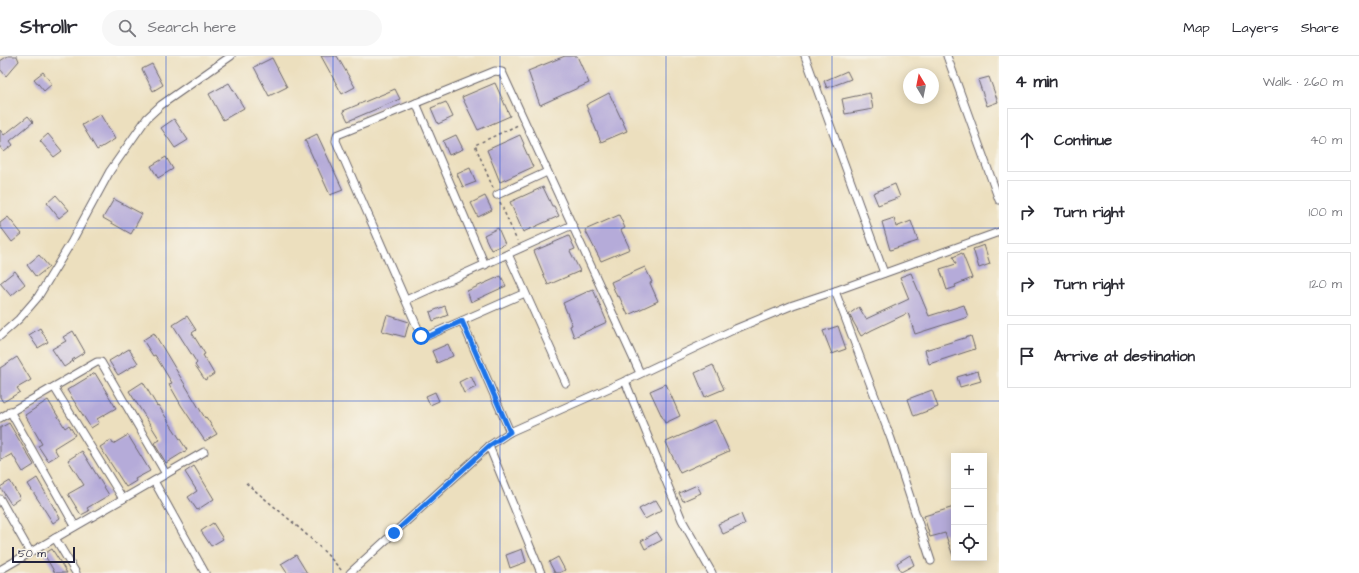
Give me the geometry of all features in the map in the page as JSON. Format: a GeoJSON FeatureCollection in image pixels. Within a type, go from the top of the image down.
{"type":"FeatureCollection","features":[{"type":"Feature","properties":{"kind":"street"},"geometry":{"type":"LineString","coordinates":[[0,336],[19,319],[38,297],[72,241],[110,171],[147,118],[161,105],[231,56]]}},
{"type":"Feature","properties":{"kind":"street"},"geometry":{"type":"LineString","coordinates":[[805,56],[884,273]]}},
{"type":"Feature","properties":{"kind":"street"},"geometry":{"type":"LineString","coordinates":[[947,56],[999,200]]}},
{"type":"Feature","properties":{"kind":"street"},"geometry":{"type":"LineString","coordinates":[[524,293],[425,338],[422,338],[335,138],[339,133],[499,71],[503,73],[640,374]]}},
{"type":"Feature","properties":{"kind":"street"},"geometry":{"type":"LineString","coordinates":[[416,103],[484,265]]}},
{"type":"Feature","properties":{"kind":"street"},"geometry":{"type":"LineString","coordinates":[[496,195],[547,172]]}},
{"type":"Feature","properties":{"kind":"street"},"geometry":{"type":"LineString","coordinates":[[406,300],[572,225]]}},
{"type":"Feature","properties":{"kind":"street"},"geometry":{"type":"LineString","coordinates":[[350,573],[489,446],[510,432],[625,381],[733,330],[793,305],[999,232]]}},
{"type":"Feature","properties":{"kind":"street"},"geometry":{"type":"LineString","coordinates":[[508,254],[524,293],[566,383]]}},
{"type":"Feature","properties":{"kind":"street"},"geometry":{"type":"LineString","coordinates":[[835,291],[891,439],[931,562]]}},
{"type":"Feature","properties":{"kind":"street"},"geometry":{"type":"LineString","coordinates":[[462,321],[510,432]]}},
{"type":"Feature","properties":{"kind":"street"},"geometry":{"type":"LineString","coordinates":[[0,418],[97,362],[102,363],[166,474]]}},
{"type":"Feature","properties":{"kind":"street"},"geometry":{"type":"LineString","coordinates":[[625,381],[682,520],[712,573]]}},
{"type":"Feature","properties":{"kind":"street"},"geometry":{"type":"LineString","coordinates":[[54,386],[124,499]]}},
{"type":"Feature","properties":{"kind":"street"},"geometry":{"type":"LineString","coordinates":[[10,412],[75,526]]}},
{"type":"Feature","properties":{"kind":"street"},"geometry":{"type":"LineString","coordinates":[[489,446],[541,573]]}},
{"type":"Feature","properties":{"kind":"street"},"geometry":{"type":"LineString","coordinates":[[0,570],[204,452]]}},
{"type":"Feature","properties":{"kind":"street"},"geometry":{"type":"LineString","coordinates":[[154,481],[205,573]]}},
{"type":"Feature","properties":{"kind":"street"},"geometry":{"type":"LineString","coordinates":[[0,499],[30,552]]}},
{"type":"Feature","properties":{"kind":"street"},"geometry":{"type":"LineString","coordinates":[[55,538],[76,573]]}},
{"type":"Feature","properties":{"kind":"path"},"geometry":{"type":"LineString","coordinates":[[520,248],[475,145],[525,122]]}},
{"type":"Feature","properties":{"kind":"path"},"geometry":{"type":"LineString","coordinates":[[246,483],[328,554],[344,573]]}},
{"type":"Feature","properties":{"kind":"building"},"geometry":{"type":"Polygon","coordinates":[[[8,56],[17,56],[19,61],[6,76],[0,69],[0,61],[8,56]]]}},
{"type":"Feature","properties":{"kind":"building"},"geometry":{"type":"Polygon","coordinates":[[[321,56],[337,56],[355,87],[342,94],[321,56]]]}},
{"type":"Feature","properties":{"kind":"building"},"geometry":{"type":"Polygon","coordinates":[[[565,56],[577,56],[589,83],[540,105],[528,71],[565,56]]]}},
{"type":"Feature","properties":{"kind":"building"},"geometry":{"type":"Polygon","coordinates":[[[272,58],[287,87],[269,96],[254,67],[272,58]]]}},
{"type":"Feature","properties":{"kind":"building"},"geometry":{"type":"Polygon","coordinates":[[[152,64],[163,85],[153,91],[142,69],[152,64]]]}},
{"type":"Feature","properties":{"kind":"building"},"geometry":{"type":"Polygon","coordinates":[[[847,71],[851,79],[827,88],[824,81],[847,71]]]}},
{"type":"Feature","properties":{"kind":"building"},"geometry":{"type":"Polygon","coordinates":[[[43,72],[52,84],[44,91],[34,79],[43,72]]]}},
{"type":"Feature","properties":{"kind":"building"},"geometry":{"type":"Polygon","coordinates":[[[989,77],[998,102],[987,106],[978,80],[989,77]]]}},
{"type":"Feature","properties":{"kind":"building"},"geometry":{"type":"Polygon","coordinates":[[[229,83],[244,108],[223,120],[209,94],[229,83]]]}},
{"type":"Feature","properties":{"kind":"building"},"geometry":{"type":"Polygon","coordinates":[[[495,83],[510,116],[478,130],[462,97],[495,83]]]}},
{"type":"Feature","properties":{"kind":"building"},"geometry":{"type":"Polygon","coordinates":[[[395,89],[400,99],[348,121],[343,111],[395,89]]]}},
{"type":"Feature","properties":{"kind":"building"},"geometry":{"type":"Polygon","coordinates":[[[609,93],[627,131],[601,142],[586,105],[609,93]]]}},
{"type":"Feature","properties":{"kind":"building"},"geometry":{"type":"Polygon","coordinates":[[[870,93],[873,109],[845,114],[842,99],[870,93]]]}},
{"type":"Feature","properties":{"kind":"building"},"geometry":{"type":"Polygon","coordinates":[[[446,102],[453,117],[438,124],[431,108],[446,102]]]}},
{"type":"Feature","properties":{"kind":"building"},"geometry":{"type":"Polygon","coordinates":[[[100,114],[115,139],[97,150],[82,125],[100,114]]]}},
{"type":"Feature","properties":{"kind":"building"},"geometry":{"type":"Polygon","coordinates":[[[28,116],[33,122],[10,141],[13,145],[4,152],[0,147],[0,130],[4,135],[28,116]]]}},
{"type":"Feature","properties":{"kind":"building"},"geometry":{"type":"Polygon","coordinates":[[[174,119],[188,140],[175,148],[161,128],[174,119]]]}},
{"type":"Feature","properties":{"kind":"building"},"geometry":{"type":"Polygon","coordinates":[[[48,134],[62,151],[54,157],[40,141],[48,134]]]}},
{"type":"Feature","properties":{"kind":"building"},"geometry":{"type":"Polygon","coordinates":[[[317,134],[343,190],[330,195],[305,140],[317,134]]]}},
{"type":"Feature","properties":{"kind":"building"},"geometry":{"type":"Polygon","coordinates":[[[456,135],[463,149],[449,155],[443,141],[456,135]]]}},
{"type":"Feature","properties":{"kind":"building"},"geometry":{"type":"Polygon","coordinates":[[[520,135],[533,167],[500,182],[487,150],[520,135]]]}},
{"type":"Feature","properties":{"kind":"building"},"geometry":{"type":"Polygon","coordinates":[[[166,157],[173,169],[158,178],[151,166],[166,157]]]}},
{"type":"Feature","properties":{"kind":"building"},"geometry":{"type":"Polygon","coordinates":[[[470,168],[476,182],[463,187],[457,174],[470,168]]]}},
{"type":"Feature","properties":{"kind":"building"},"geometry":{"type":"Polygon","coordinates":[[[895,184],[900,197],[878,205],[873,193],[895,184]]]}},
{"type":"Feature","properties":{"kind":"building"},"geometry":{"type":"Polygon","coordinates":[[[543,187],[552,206],[554,206],[559,216],[523,232],[510,202],[543,187]]]}},
{"type":"Feature","properties":{"kind":"building"},"geometry":{"type":"Polygon","coordinates":[[[56,195],[69,210],[59,218],[47,203],[56,195]]]}},
{"type":"Feature","properties":{"kind":"building"},"geometry":{"type":"Polygon","coordinates":[[[485,196],[492,210],[478,217],[471,203],[485,196]]]}},
{"type":"Feature","properties":{"kind":"building"},"geometry":{"type":"Polygon","coordinates":[[[114,199],[142,214],[131,234],[103,218],[114,199]]]}},
{"type":"Feature","properties":{"kind":"building"},"geometry":{"type":"Polygon","coordinates":[[[619,215],[625,228],[621,230],[630,249],[601,261],[585,230],[619,215]]]}},
{"type":"Feature","properties":{"kind":"building"},"geometry":{"type":"Polygon","coordinates":[[[8,217],[22,234],[12,242],[0,226],[0,223],[8,217]]]}},
{"type":"Feature","properties":{"kind":"building"},"geometry":{"type":"Polygon","coordinates":[[[894,218],[896,227],[911,221],[918,241],[890,250],[882,222],[894,218]]]}},
{"type":"Feature","properties":{"kind":"building"},"geometry":{"type":"Polygon","coordinates":[[[498,228],[505,244],[491,250],[484,235],[498,228]]]}},
{"type":"Feature","properties":{"kind":"building"},"geometry":{"type":"Polygon","coordinates":[[[569,236],[575,249],[570,251],[580,271],[548,285],[534,251],[569,236]]]}},
{"type":"Feature","properties":{"kind":"building"},"geometry":{"type":"Polygon","coordinates":[[[984,245],[990,264],[979,268],[973,249],[984,245]]]}},
{"type":"Feature","properties":{"kind":"building"},"geometry":{"type":"Polygon","coordinates":[[[962,253],[972,278],[947,290],[940,269],[956,264],[953,257],[962,253]]]}},
{"type":"Feature","properties":{"kind":"building"},"geometry":{"type":"Polygon","coordinates":[[[39,255],[49,267],[36,277],[27,265],[39,255]]]}},
{"type":"Feature","properties":{"kind":"building"},"geometry":{"type":"Polygon","coordinates":[[[645,267],[658,301],[628,315],[619,296],[617,297],[611,282],[645,267]]]}},
{"type":"Feature","properties":{"kind":"building"},"geometry":{"type":"Polygon","coordinates":[[[15,271],[25,284],[11,296],[0,283],[15,271]]]}},
{"type":"Feature","properties":{"kind":"building"},"geometry":{"type":"Polygon","coordinates":[[[911,273],[929,316],[964,305],[968,317],[915,334],[908,313],[861,336],[849,314],[859,307],[866,319],[909,299],[900,277],[911,273]]]}},
{"type":"Feature","properties":{"kind":"building"},"geometry":{"type":"Polygon","coordinates":[[[501,276],[506,286],[471,302],[467,291],[501,276]]]}},
{"type":"Feature","properties":{"kind":"building"},"geometry":{"type":"Polygon","coordinates":[[[593,289],[607,322],[574,337],[570,326],[572,325],[563,303],[593,289]]]}},
{"type":"Feature","properties":{"kind":"building"},"geometry":{"type":"Polygon","coordinates":[[[445,306],[448,315],[433,321],[430,312],[445,306]]]}},
{"type":"Feature","properties":{"kind":"building"},"geometry":{"type":"Polygon","coordinates":[[[387,315],[409,322],[405,337],[382,331],[387,315]]]}},
{"type":"Feature","properties":{"kind":"building"},"geometry":{"type":"Polygon","coordinates":[[[187,316],[196,330],[192,333],[205,354],[203,355],[214,374],[205,380],[195,365],[197,363],[173,325],[187,316]]]}},
{"type":"Feature","properties":{"kind":"building"},"geometry":{"type":"Polygon","coordinates":[[[838,326],[846,349],[832,354],[823,331],[838,326]]]}},
{"type":"Feature","properties":{"kind":"building"},"geometry":{"type":"Polygon","coordinates":[[[40,328],[48,342],[38,348],[29,335],[40,328]]]}},
{"type":"Feature","properties":{"kind":"building"},"geometry":{"type":"Polygon","coordinates":[[[73,331],[85,352],[64,367],[52,349],[66,341],[63,337],[73,331]]]}},
{"type":"Feature","properties":{"kind":"building"},"geometry":{"type":"Polygon","coordinates":[[[154,333],[205,418],[206,417],[217,434],[205,441],[181,405],[169,384],[172,383],[155,355],[153,356],[143,340],[154,333]]]}},
{"type":"Feature","properties":{"kind":"building"},"geometry":{"type":"Polygon","coordinates":[[[971,336],[975,349],[929,364],[925,350],[971,336]]]}},
{"type":"Feature","properties":{"kind":"building"},"geometry":{"type":"Polygon","coordinates":[[[448,344],[453,356],[437,363],[432,351],[448,344]]]}},
{"type":"Feature","properties":{"kind":"building"},"geometry":{"type":"Polygon","coordinates":[[[129,349],[138,363],[118,375],[109,361],[129,349]]]}},
{"type":"Feature","properties":{"kind":"building"},"geometry":{"type":"Polygon","coordinates":[[[17,357],[31,380],[17,388],[20,392],[3,402],[0,397],[0,368],[17,357]]]}},
{"type":"Feature","properties":{"kind":"building"},"geometry":{"type":"Polygon","coordinates":[[[713,365],[724,389],[705,397],[695,373],[713,365]]]}},
{"type":"Feature","properties":{"kind":"building"},"geometry":{"type":"Polygon","coordinates":[[[978,371],[981,381],[960,387],[957,377],[978,371]]]}},
{"type":"Feature","properties":{"kind":"building"},"geometry":{"type":"Polygon","coordinates":[[[95,373],[116,408],[97,419],[99,423],[91,428],[67,390],[95,373]]]}},
{"type":"Feature","properties":{"kind":"building"},"geometry":{"type":"Polygon","coordinates":[[[471,376],[476,387],[464,393],[459,382],[471,376]]]}},
{"type":"Feature","properties":{"kind":"building"},"geometry":{"type":"Polygon","coordinates":[[[143,382],[157,406],[158,405],[187,450],[166,463],[154,443],[160,440],[129,391],[143,382]]]}},
{"type":"Feature","properties":{"kind":"building"},"geometry":{"type":"Polygon","coordinates":[[[666,384],[680,416],[665,423],[650,391],[666,384]]]}},
{"type":"Feature","properties":{"kind":"building"},"geometry":{"type":"Polygon","coordinates":[[[932,390],[938,407],[914,416],[908,399],[932,390]]]}},
{"type":"Feature","properties":{"kind":"building"},"geometry":{"type":"Polygon","coordinates":[[[435,392],[439,401],[430,405],[426,396],[435,392]]]}},
{"type":"Feature","properties":{"kind":"building"},"geometry":{"type":"Polygon","coordinates":[[[48,400],[65,428],[69,425],[75,435],[54,448],[58,455],[48,461],[38,446],[42,444],[25,415],[48,400]]]}},
{"type":"Feature","properties":{"kind":"building"},"geometry":{"type":"Polygon","coordinates":[[[715,420],[729,451],[680,473],[666,442],[715,420]]]}},
{"type":"Feature","properties":{"kind":"building"},"geometry":{"type":"Polygon","coordinates":[[[9,423],[34,465],[23,472],[12,454],[0,461],[0,428],[9,423]]]}},
{"type":"Feature","properties":{"kind":"building"},"geometry":{"type":"Polygon","coordinates":[[[128,435],[150,471],[135,479],[136,481],[126,487],[100,447],[111,440],[113,444],[128,435]]]}},
{"type":"Feature","properties":{"kind":"building"},"geometry":{"type":"Polygon","coordinates":[[[82,451],[109,495],[87,508],[89,511],[81,515],[68,494],[84,485],[68,460],[82,451]]]}},
{"type":"Feature","properties":{"kind":"building"},"geometry":{"type":"Polygon","coordinates":[[[194,466],[214,499],[197,510],[188,497],[197,491],[185,472],[194,466]]]}},
{"type":"Feature","properties":{"kind":"building"},"geometry":{"type":"Polygon","coordinates":[[[37,478],[60,518],[53,523],[28,484],[37,478]]]}},
{"type":"Feature","properties":{"kind":"building"},"geometry":{"type":"Polygon","coordinates":[[[10,481],[20,498],[11,504],[0,487],[10,481]]]}},
{"type":"Feature","properties":{"kind":"building"},"geometry":{"type":"Polygon","coordinates":[[[697,485],[701,493],[683,501],[679,493],[697,485]]]}},
{"type":"Feature","properties":{"kind":"building"},"geometry":{"type":"Polygon","coordinates":[[[656,500],[662,510],[645,519],[639,509],[656,500]]]}},
{"type":"Feature","properties":{"kind":"building"},"geometry":{"type":"Polygon","coordinates":[[[951,508],[951,550],[945,533],[930,537],[924,516],[951,508]]]}},
{"type":"Feature","properties":{"kind":"building"},"geometry":{"type":"Polygon","coordinates":[[[741,514],[745,524],[723,534],[718,524],[741,514]]]}},
{"type":"Feature","properties":{"kind":"building"},"geometry":{"type":"Polygon","coordinates":[[[213,523],[223,539],[211,546],[201,531],[213,523]]]}},
{"type":"Feature","properties":{"kind":"building"},"geometry":{"type":"Polygon","coordinates":[[[657,532],[662,540],[645,549],[641,541],[657,532]]]}},
{"type":"Feature","properties":{"kind":"building"},"geometry":{"type":"Polygon","coordinates":[[[52,549],[67,573],[55,573],[44,554],[52,549]]]}},
{"type":"Feature","properties":{"kind":"building"},"geometry":{"type":"Polygon","coordinates":[[[522,549],[526,562],[510,568],[506,555],[522,549]]]}},
{"type":"Feature","properties":{"kind":"building"},"geometry":{"type":"Polygon","coordinates":[[[296,555],[307,573],[287,573],[281,564],[296,555]]]}},
{"type":"Feature","properties":{"kind":"building"},"geometry":{"type":"Polygon","coordinates":[[[910,555],[914,565],[901,572],[897,563],[910,555]]]}},
{"type":"Feature","properties":{"kind":"building"},"geometry":{"type":"Polygon","coordinates":[[[558,557],[565,570],[555,573],[549,562],[558,557]]]}},
{"type":"Feature","properties":{"kind":"route"},"geometry":{"type":"LineString","coordinates":[[394,533],[489,446],[510,432],[462,321],[425,338],[422,338],[421,336]]}}]}
